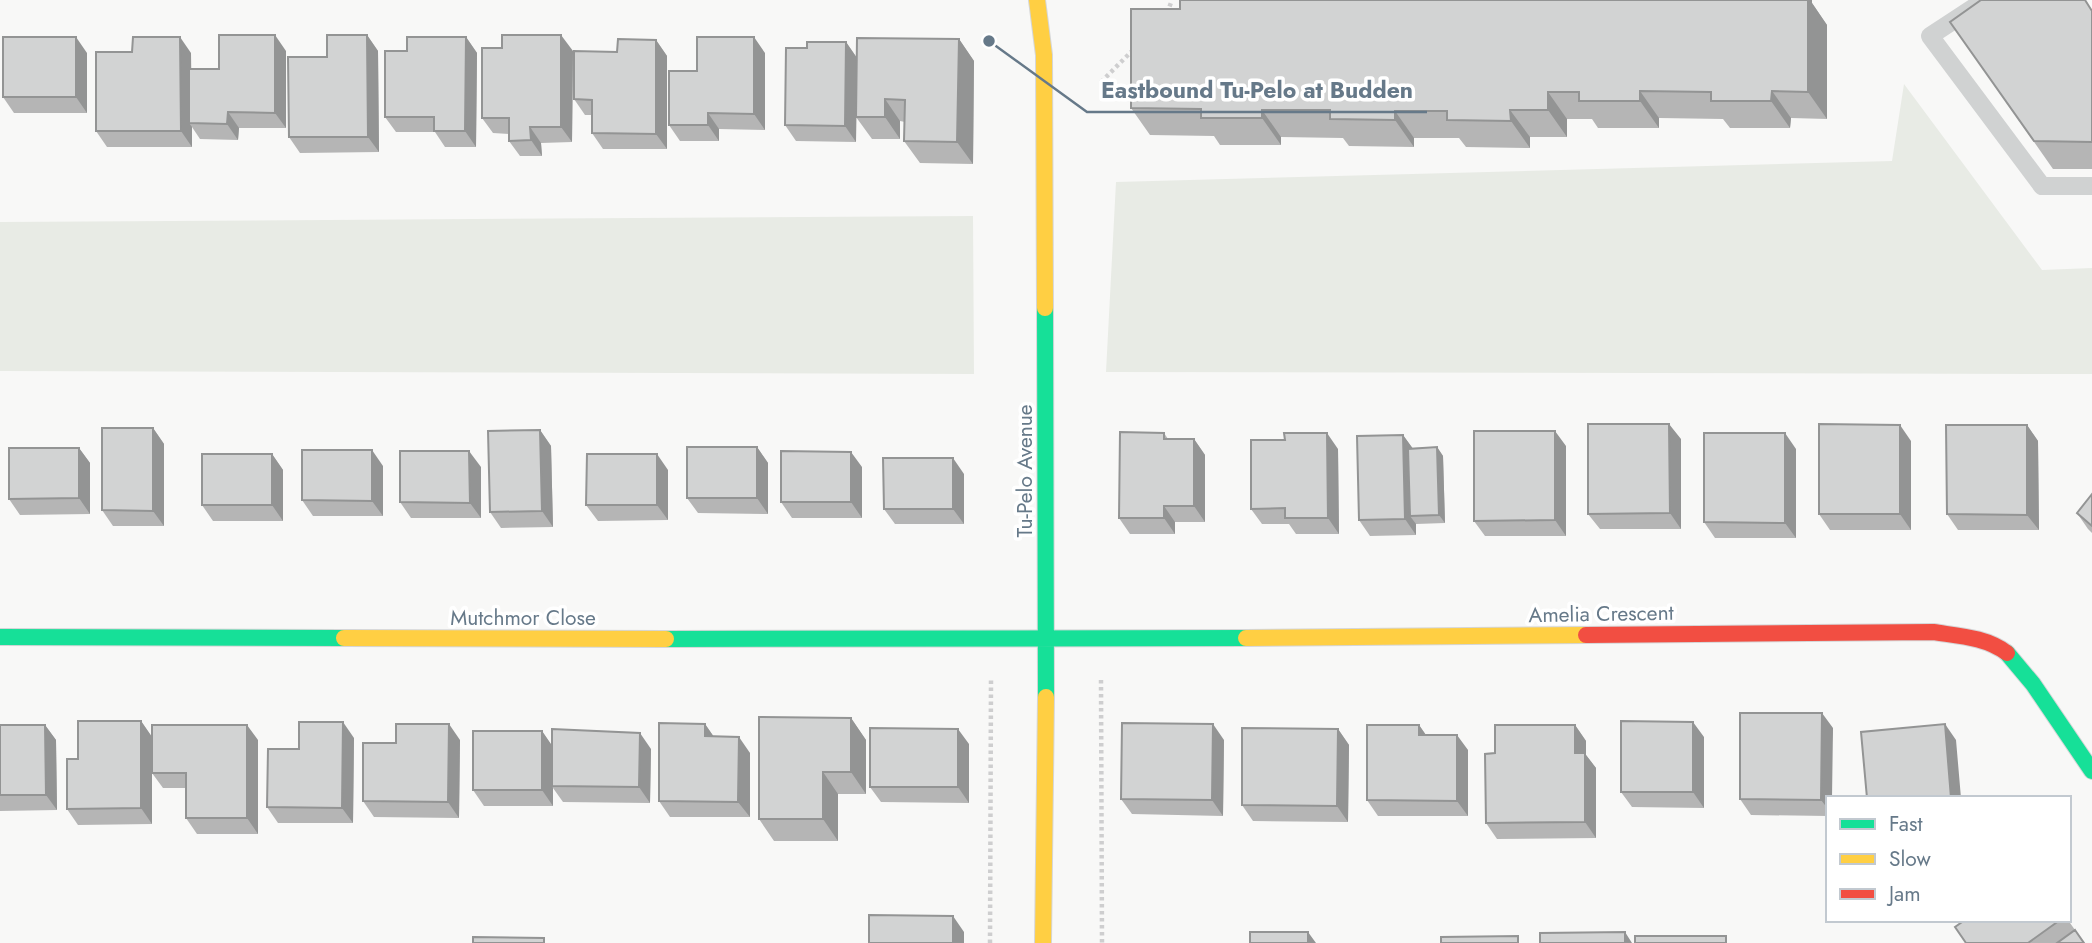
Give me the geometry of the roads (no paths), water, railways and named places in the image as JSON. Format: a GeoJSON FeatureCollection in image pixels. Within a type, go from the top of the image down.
{"type":"FeatureCollection","features":[{"type":"Feature","properties":{"kind":"street","name":"Tu-Pelo Avenue"},"geometry":{"type":"LineString","coordinates":[[1037,0],[1044,55],[1047,640],[1043,943]]}},
{"type":"Feature","properties":{"kind":"street","name":"Amelia Crescent"},"geometry":{"type":"LineString","coordinates":[[1047,640],[1933,632],[1970,637],[1998,647],[2022,670],[2092,771]]}},
{"type":"Feature","properties":{"kind":"street","name":"Mutchmor Close"},"geometry":{"type":"LineString","coordinates":[[0,637],[1047,640]]}},
{"type":"Feature","properties":{"kind":"lane"},"geometry":{"type":"LineString","coordinates":[[1985,0],[1930,36],[2042,186],[2092,186]]}},
{"type":"Feature","properties":{"kind":"place","name":"Eastbound Tu-Pelo at Budden"},"geometry":{"type":"Point","coordinates":[989,41]}}]}
